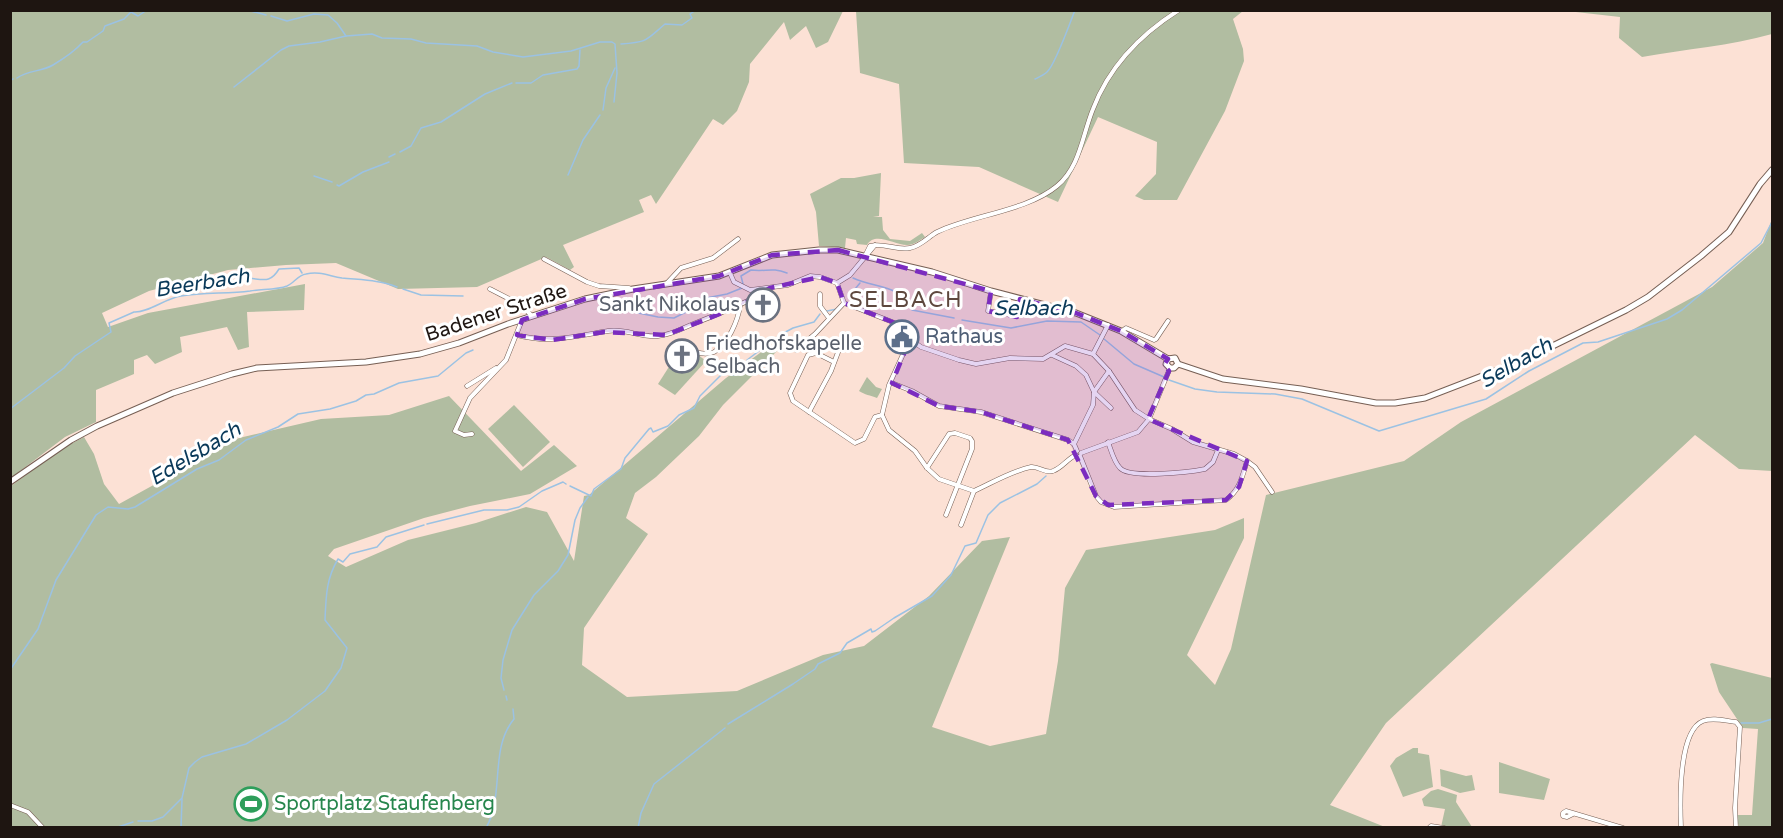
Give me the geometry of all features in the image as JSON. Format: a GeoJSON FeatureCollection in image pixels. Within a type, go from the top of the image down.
{"type":"FeatureCollection","features":[{"type":"Feature","properties":{"kind":"main road"},"geometry":{"type":"LineString","coordinates":[[1178,364],[1170,368],[1166,364],[1168,359],[1175,358],[1178,364],[1223,379],[1301,389],[1376,404],[1425,398],[1526,358],[1648,297],[1729,232],[1760,184],[1773,170]]}},
{"type":"Feature","properties":{"kind":"main road","name":"Badener Straße"},"geometry":{"type":"LineString","coordinates":[[10,482],[71,440],[140,406],[232,374],[257,368],[396,358],[459,343],[585,299],[719,276],[759,259],[785,253],[838,250],[932,272],[991,291],[1076,313],[1108,325],[1168,359]]}},
{"type":"Feature","properties":{"kind":"street"},"geometry":{"type":"LineString","coordinates":[[837,283],[850,275],[869,248],[875,245],[881,244],[898,249],[912,248],[938,232],[1040,197],[1062,181],[1075,164],[1099,96],[1117,66],[1138,42],[1179,10]]}},
{"type":"Feature","properties":{"kind":"street"},"geometry":{"type":"LineString","coordinates":[[667,284],[681,268],[713,258],[738,239]]}},
{"type":"Feature","properties":{"kind":"street"},"geometry":{"type":"LineString","coordinates":[[544,259],[587,282],[599,286],[633,289]]}},
{"type":"Feature","properties":{"kind":"street"},"geometry":{"type":"LineString","coordinates":[[730,273],[734,282],[750,290],[788,285],[810,276],[837,283]]}},
{"type":"Feature","properties":{"kind":"street"},"geometry":{"type":"LineString","coordinates":[[837,283],[844,303],[895,323],[921,347],[976,364],[1010,358],[1043,359],[1065,346],[1093,354],[1109,371],[1135,410],[1193,442],[1247,461],[1255,466],[1272,492]]}},
{"type":"Feature","properties":{"kind":"street"},"geometry":{"type":"LineString","coordinates":[[517,335],[530,339],[552,340],[612,330],[647,337],[674,333],[740,306],[769,291],[770,288]]}},
{"type":"Feature","properties":{"kind":"street"},"geometry":{"type":"LineString","coordinates":[[490,289],[521,305],[532,316]]}},
{"type":"Feature","properties":{"kind":"street"},"geometry":{"type":"LineString","coordinates":[[991,291],[988,311],[1016,315],[1020,299]]}},
{"type":"Feature","properties":{"kind":"street"},"geometry":{"type":"LineString","coordinates":[[820,294],[820,306],[829,318]]}},
{"type":"Feature","properties":{"kind":"street"},"geometry":{"type":"LineString","coordinates":[[796,350],[844,303]]}},
{"type":"Feature","properties":{"kind":"street"},"geometry":{"type":"LineString","coordinates":[[686,349],[699,353],[715,352],[729,334],[739,315],[740,306]]}},
{"type":"Feature","properties":{"kind":"street"},"geometry":{"type":"LineString","coordinates":[[472,434],[464,435],[455,430],[470,398],[502,365],[522,320]]}},
{"type":"Feature","properties":{"kind":"street"},"geometry":{"type":"LineString","coordinates":[[1121,332],[1126,328],[1154,340],[1168,321]]}},
{"type":"Feature","properties":{"kind":"street"},"geometry":{"type":"LineString","coordinates":[[1093,354],[1108,325]]}},
{"type":"Feature","properties":{"kind":"street"},"geometry":{"type":"LineString","coordinates":[[910,339],[887,391],[882,415],[889,430],[915,451],[927,468],[939,478],[958,487],[974,491],[1014,472],[1034,467],[1047,472],[1055,471],[1068,458],[1138,432],[1149,419],[1170,368]]}},
{"type":"Feature","properties":{"kind":"street"},"geometry":{"type":"LineString","coordinates":[[808,412],[831,371],[840,347]]}},
{"type":"Feature","properties":{"kind":"street"},"geometry":{"type":"LineString","coordinates":[[834,362],[816,352],[808,355],[790,395],[793,401],[855,443],[864,439],[876,417],[882,415]]}},
{"type":"Feature","properties":{"kind":"street"},"geometry":{"type":"LineString","coordinates":[[1051,355],[1076,366],[1086,375],[1094,392],[1111,408]]}},
{"type":"Feature","properties":{"kind":"street"},"geometry":{"type":"LineString","coordinates":[[467,386],[502,365]]}},
{"type":"Feature","properties":{"kind":"street"},"geometry":{"type":"LineString","coordinates":[[1074,444],[1093,405],[1094,392],[1109,371]]}},
{"type":"Feature","properties":{"kind":"street"},"geometry":{"type":"LineString","coordinates":[[892,383],[939,406],[981,412],[1068,440],[1074,444],[1096,496],[1101,502],[1113,507],[1226,500],[1239,487],[1247,461]]}},
{"type":"Feature","properties":{"kind":"street"},"geometry":{"type":"LineString","coordinates":[[927,468],[949,434],[955,433],[970,438],[972,441],[972,449],[946,516]]}},
{"type":"Feature","properties":{"kind":"street"},"geometry":{"type":"LineString","coordinates":[[1108,442],[1121,470],[1133,474],[1205,469],[1213,462],[1218,450]]}},
{"type":"Feature","properties":{"kind":"street"},"geometry":{"type":"LineString","coordinates":[[961,525],[974,491]]}},
{"type":"Feature","properties":{"kind":"street"},"geometry":{"type":"LineString","coordinates":[[1681,828],[1686,750],[1692,730],[1699,723],[1711,719],[1736,722],[1740,730],[1735,808],[1736,828]]}},
{"type":"Feature","properties":{"kind":"street"},"geometry":{"type":"LineString","coordinates":[[10,806],[28,812],[43,828]]}},
{"type":"Feature","properties":{"kind":"street"},"geometry":{"type":"LineString","coordinates":[[1573,814],[1623,828]]}},
{"type":"Feature","properties":{"kind":"street"},"geometry":{"type":"LineString","coordinates":[[1430,827],[1444,828]]}},
{"type":"Feature","properties":{"kind":"highlighted area"},"geometry":{"type":"Polygon","coordinates":[[[838,250],[991,291],[988,311],[1017,317],[1020,299],[1076,313],[1121,331],[1168,359],[1164,365],[1169,371],[1148,419],[1247,461],[1239,487],[1226,500],[1108,505],[1096,496],[1068,440],[981,412],[939,406],[892,383],[910,339],[895,323],[844,303],[837,283],[820,277],[770,288],[740,306],[666,335],[604,332],[552,340],[517,335],[522,320],[585,299],[719,276],[772,255],[838,250]]]}},
{"type":"Feature","properties":{"kind":"green space"},"geometry":{"type":"Polygon","coordinates":[[[10,11],[843,11],[828,42],[816,48],[806,26],[790,40],[784,22],[750,64],[749,82],[737,111],[723,125],[713,119],[656,204],[651,195],[639,200],[644,212],[563,245],[574,267],[570,270],[546,257],[477,287],[398,289],[336,263],[228,270],[149,291],[102,313],[108,327],[148,313],[305,284],[304,310],[247,312],[249,347],[238,350],[227,327],[180,337],[182,352],[155,364],[147,355],[134,360],[134,374],[96,390],[96,422],[65,437],[11,478],[10,11]]]}},
{"type":"Feature","properties":{"kind":"green space"},"geometry":{"type":"Polygon","coordinates":[[[856,11],[1243,11],[1233,19],[1243,49],[1244,61],[1225,111],[1177,200],[1144,200],[1135,196],[1156,174],[1157,142],[1098,117],[1058,202],[979,167],[904,163],[899,84],[860,73],[856,11]]]}},
{"type":"Feature","properties":{"kind":"green space"},"geometry":{"type":"Polygon","coordinates":[[[1567,11],[1772,11],[1772,34],[1642,57],[1619,38],[1620,17],[1567,11]]]}},
{"type":"Feature","properties":{"kind":"green space"},"geometry":{"type":"Polygon","coordinates":[[[881,173],[879,216],[873,217],[882,217],[883,230],[890,239],[910,241],[922,233],[925,237],[907,245],[880,239],[870,241],[867,245],[857,244],[856,240],[846,238],[845,248],[819,246],[816,212],[810,194],[841,178],[881,173]]]}},
{"type":"Feature","properties":{"kind":"green space"},"geometry":{"type":"Polygon","coordinates":[[[1772,219],[1772,471],[1739,469],[1695,435],[1386,723],[1330,805],[1385,827],[11,828],[11,486],[61,449],[84,437],[94,454],[104,484],[119,504],[239,438],[321,419],[389,415],[449,396],[521,471],[554,445],[577,466],[530,494],[424,518],[334,549],[328,556],[346,567],[408,540],[476,523],[526,507],[547,512],[574,561],[584,496],[589,495],[726,378],[768,347],[779,349],[723,405],[699,436],[656,477],[635,493],[626,518],[648,534],[584,628],[582,665],[627,697],[737,691],[823,655],[864,646],[929,596],[982,541],[1010,537],[932,727],[990,746],[1046,734],[1058,661],[1065,588],[1086,550],[1215,530],[1244,518],[1244,538],[1187,655],[1215,685],[1231,649],[1266,495],[1404,461],[1461,422],[1712,287],[1763,243],[1772,219]]]}},
{"type":"Feature","properties":{"kind":"green space"},"geometry":{"type":"Polygon","coordinates":[[[681,348],[693,351],[706,361],[675,395],[658,384],[681,348]]]}},
{"type":"Feature","properties":{"kind":"green space"},"geometry":{"type":"Polygon","coordinates":[[[867,377],[876,387],[882,389],[877,398],[859,391],[867,377]]]}},
{"type":"Feature","properties":{"kind":"green space"},"geometry":{"type":"Polygon","coordinates":[[[514,405],[550,442],[523,467],[488,429],[514,405]]]}},
{"type":"Feature","properties":{"kind":"green space"},"geometry":{"type":"Polygon","coordinates":[[[1710,664],[1772,678],[1772,827],[1739,827],[1736,815],[1752,815],[1758,729],[1743,728],[1719,692],[1710,664]]]}},
{"type":"Feature","properties":{"kind":"green space"},"geometry":{"type":"Polygon","coordinates":[[[1413,748],[1418,748],[1418,753],[1429,755],[1433,787],[1403,797],[1390,766],[1396,758],[1413,748]]]}},
{"type":"Feature","properties":{"kind":"green space"},"geometry":{"type":"Polygon","coordinates":[[[1499,762],[1550,779],[1544,800],[1499,793],[1499,762]]]}},
{"type":"Feature","properties":{"kind":"green space"},"geometry":{"type":"Polygon","coordinates":[[[1440,769],[1466,776],[1472,775],[1475,790],[1460,793],[1441,786],[1440,769]]]}},
{"type":"Feature","properties":{"kind":"green space"},"geometry":{"type":"Polygon","coordinates":[[[1438,789],[1457,795],[1456,802],[1472,827],[1441,827],[1445,809],[1424,806],[1422,799],[1431,791],[1438,789]]]}},
{"type":"Feature","properties":{"kind":"waterway"},"geometry":{"type":"LineString","coordinates":[[17,78],[53,65],[83,42],[87,42],[103,31],[105,26],[124,19],[131,12],[138,16],[147,10]]}},
{"type":"Feature","properties":{"kind":"waterway"},"geometry":{"type":"LineString","coordinates":[[247,10],[266,15]]}},
{"type":"Feature","properties":{"kind":"waterway"},"geometry":{"type":"LineString","coordinates":[[621,44],[646,40],[665,24],[682,25],[692,18],[690,14],[696,10]]}},
{"type":"Feature","properties":{"kind":"waterway"},"geometry":{"type":"LineString","coordinates":[[1035,79],[1050,68],[1075,10]]}},
{"type":"Feature","properties":{"kind":"waterway"},"geometry":{"type":"LineString","coordinates":[[271,16],[287,21],[314,14],[328,15],[346,36],[372,34],[382,38],[477,46],[493,52],[523,57],[571,51],[600,42],[612,42],[615,44],[617,73],[614,102]]}},
{"type":"Feature","properties":{"kind":"waterway"},"geometry":{"type":"LineString","coordinates":[[234,87],[289,46],[346,36]]}},
{"type":"Feature","properties":{"kind":"waterway"},"geometry":{"type":"LineString","coordinates":[[516,83],[531,83],[543,75],[577,69],[580,50]]}},
{"type":"Feature","properties":{"kind":"waterway"},"geometry":{"type":"LineString","coordinates":[[603,110],[606,88],[615,68]]}},
{"type":"Feature","properties":{"kind":"waterway"},"geometry":{"type":"LineString","coordinates":[[400,152],[411,146],[421,128],[441,122],[485,94],[512,83]]}},
{"type":"Feature","properties":{"kind":"waterway"},"geometry":{"type":"LineString","coordinates":[[568,175],[583,140],[600,115]]}},
{"type":"Feature","properties":{"kind":"waterway"},"geometry":{"type":"LineString","coordinates":[[389,157],[395,154]]}},
{"type":"Feature","properties":{"kind":"waterway"},"geometry":{"type":"LineString","coordinates":[[337,185],[389,162]]}},
{"type":"Feature","properties":{"kind":"waterway"},"geometry":{"type":"LineString","coordinates":[[314,176],[332,182]]}},
{"type":"Feature","properties":{"kind":"waterway","name":"Selbach"},"geometry":{"type":"LineString","coordinates":[[1169,380],[1195,389],[1275,394],[1302,399],[1379,431],[1486,399],[1529,371],[1583,343],[1598,342],[1667,319],[1682,310],[1761,243],[1772,222]]}},
{"type":"Feature","properties":{"kind":"waterway"},"geometry":{"type":"LineString","coordinates":[[247,278],[269,279],[279,269],[299,268],[302,273]]}},
{"type":"Feature","properties":{"kind":"waterway","name":"Selbach"},"geometry":{"type":"LineString","coordinates":[[743,284],[741,276],[751,270],[777,270],[787,273]]}},
{"type":"Feature","properties":{"kind":"waterway","name":"Beerbach"},"geometry":{"type":"LineString","coordinates":[[10,409],[64,368],[75,356],[111,332],[109,323],[175,297],[279,288],[289,285],[298,277],[311,273],[397,287]]}},
{"type":"Feature","properties":{"kind":"waterway","name":"Selbach"},"geometry":{"type":"LineString","coordinates":[[853,278],[894,291],[907,301],[912,310],[954,318]]}},
{"type":"Feature","properties":{"kind":"waterway"},"geometry":{"type":"LineString","coordinates":[[855,289],[860,283]]}},
{"type":"Feature","properties":{"kind":"waterway","name":"Selbach"},"geometry":{"type":"LineString","coordinates":[[619,309],[674,318],[698,306],[701,299],[727,294],[742,288]]}},
{"type":"Feature","properties":{"kind":"waterway","name":"Beerbach"},"geometry":{"type":"LineString","coordinates":[[403,289],[421,295],[463,296]]}},
{"type":"Feature","properties":{"kind":"waterway"},"geometry":{"type":"LineString","coordinates":[[827,311],[837,309]]}},
{"type":"Feature","properties":{"kind":"waterway"},"geometry":{"type":"LineString","coordinates":[[570,486],[591,496],[594,489],[621,469],[625,458],[649,429],[651,428],[653,432],[668,426],[679,415],[694,408],[700,396],[724,372],[734,375],[747,366],[747,360],[780,335],[793,328],[814,322],[820,314]]}},
{"type":"Feature","properties":{"kind":"waterway","name":"Selbach"},"geometry":{"type":"LineString","coordinates":[[962,320],[1011,328],[1047,321],[1081,322],[1100,335]]}},
{"type":"Feature","properties":{"kind":"waterway","name":"Selbach"},"geometry":{"type":"LineString","coordinates":[[1104,339],[1134,364],[1164,377]]}},
{"type":"Feature","properties":{"kind":"waterway","name":"Edelsbach"},"geometry":{"type":"LineString","coordinates":[[10,670],[38,629],[56,580],[96,515],[108,507],[128,509],[135,507],[197,469],[219,460],[246,440],[278,427],[298,414],[330,409],[399,383],[438,376],[473,350]]}},
{"type":"Feature","properties":{"kind":"waterway"},"geometry":{"type":"LineString","coordinates":[[728,724],[793,684],[815,669],[818,664],[840,653],[847,643],[871,629],[872,632],[875,631],[932,596],[951,575],[965,546],[976,543],[988,515],[1000,503],[1037,484],[1046,476]]}},
{"type":"Feature","properties":{"kind":"waterway"},"geometry":{"type":"LineString","coordinates":[[427,524],[484,510],[507,510],[519,507],[542,491],[563,482],[566,484]]}},
{"type":"Feature","properties":{"kind":"waterway"},"geometry":{"type":"LineString","coordinates":[[504,690],[501,678],[503,660],[512,630],[534,595],[558,571],[568,555],[575,520],[588,497]]}},
{"type":"Feature","properties":{"kind":"waterway"},"geometry":{"type":"LineString","coordinates":[[138,821],[152,821],[163,817],[182,798],[189,768],[202,757],[246,744],[287,720],[325,691],[341,668],[347,648],[325,620],[329,581],[338,559],[343,562],[350,554],[377,547],[386,537],[424,525]]}},
{"type":"Feature","properties":{"kind":"waterway"},"geometry":{"type":"LineString","coordinates":[[506,696],[507,700]]}},
{"type":"Feature","properties":{"kind":"waterway"},"geometry":{"type":"LineString","coordinates":[[486,828],[495,801],[502,744],[506,731],[514,719],[513,709]]}},
{"type":"Feature","properties":{"kind":"waterway"},"geometry":{"type":"LineString","coordinates":[[1741,723],[1759,723],[1772,719]]}},
{"type":"Feature","properties":{"kind":"waterway"},"geometry":{"type":"LineString","coordinates":[[638,828],[641,813],[654,784],[725,728]]}},
{"type":"Feature","properties":{"kind":"waterway"},"geometry":{"type":"LineString","coordinates":[[181,828],[182,799]]}},
{"type":"Feature","properties":{"kind":"waterway"},"geometry":{"type":"LineString","coordinates":[[115,828],[133,822]]}},
{"type":"Feature","properties":{"kind":"place","name":"Sankt Nikolaus"},"geometry":{"type":"Point","coordinates":[763,305]}},
{"type":"Feature","properties":{"kind":"place","name":"Rathaus"},"geometry":{"type":"Point","coordinates":[902,337]}},
{"type":"Feature","properties":{"kind":"place","name":"Friedhofskapelle Selbach"},"geometry":{"type":"Point","coordinates":[682,356]}},
{"type":"Feature","properties":{"kind":"place","name":"Sportplatz Staufenberg"},"geometry":{"type":"Point","coordinates":[251,804]}},
{"type":"Feature","properties":{"kind":"district","name":"SELBACH"},"geometry":{"type":"Point","coordinates":[906,300]}}]}
